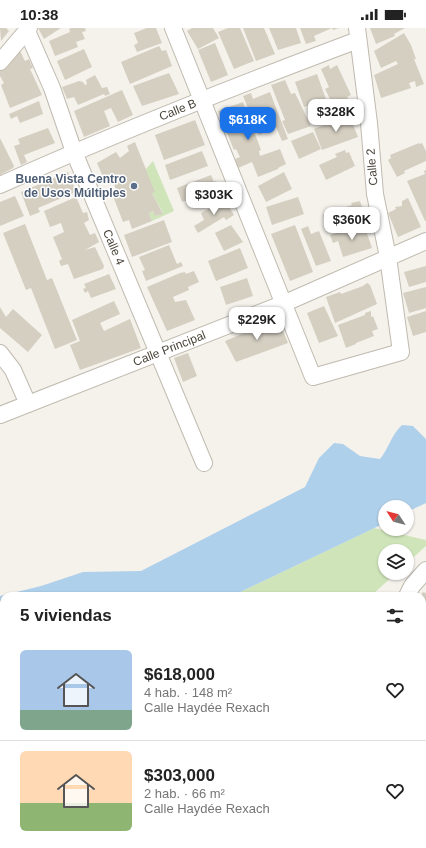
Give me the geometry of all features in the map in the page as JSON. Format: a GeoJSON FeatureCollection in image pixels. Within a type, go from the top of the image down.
{"type":"FeatureCollection","features":[{"type":"Feature","properties":{"kind":"street"},"geometry":{"type":"LineString","coordinates":[[173,28],[285,303]]}},
{"type":"Feature","properties":{"kind":"street"},"geometry":{"type":"LineString","coordinates":[[0,62],[28,30]]}},
{"type":"Feature","properties":{"kind":"street","name":"Calle 4"},"geometry":{"type":"LineString","coordinates":[[28,30],[52,88],[74,152],[204,463]]}},
{"type":"Feature","properties":{"kind":"street","name":"Calle B"},"geometry":{"type":"LineString","coordinates":[[0,185],[74,152],[358,34]]}},
{"type":"Feature","properties":{"kind":"street","name":"Calle 2"},"geometry":{"type":"LineString","coordinates":[[285,303],[313,377],[401,352],[388,257],[375,194],[358,34]]}},
{"type":"Feature","properties":{"kind":"street","name":"Calle Principal"},"geometry":{"type":"LineString","coordinates":[[0,415],[159,354],[285,303],[426,241]]}},
{"type":"Feature","properties":{"kind":"street"},"geometry":{"type":"LineString","coordinates":[[0,352],[13,370],[28,404]]}},
{"type":"Feature","properties":{"kind":"street"},"geometry":{"type":"LineString","coordinates":[[409,592],[412,586],[426,570]]}},
{"type":"Feature","properties":{"kind":"green space"},"geometry":{"type":"Polygon","coordinates":[[[153,161],[174,211],[152,221],[149,213],[153,211],[156,216],[163,213],[152,193],[146,169],[153,161]]]}},
{"type":"Feature","properties":{"kind":"green space"},"geometry":{"type":"Polygon","coordinates":[[[374,528],[378,529],[378,536],[409,536],[426,540],[426,546],[414,557],[414,544],[378,544],[378,580],[388,580],[375,592],[240,592],[374,528]]]}},
{"type":"Feature","properties":{"kind":"water"},"geometry":{"type":"Polygon","coordinates":[[[402,425],[413,426],[426,439],[426,503],[414,509],[414,500],[378,500],[378,526],[240,592],[16,592],[41,586],[83,572],[141,571],[305,487],[319,458],[334,443],[343,444],[360,456],[380,459],[395,433],[402,425]]]}},
{"type":"Feature","properties":{"kind":"building"},"geometry":{"type":"Polygon","coordinates":[[[0,28],[6,28],[9,31],[1,41],[0,28]]]}},
{"type":"Feature","properties":{"kind":"building"},"geometry":{"type":"Polygon","coordinates":[[[38,28],[61,28],[44,39],[38,28]]]}},
{"type":"Feature","properties":{"kind":"building"},"geometry":{"type":"Polygon","coordinates":[[[85,28],[86,31],[82,32],[85,39],[76,42],[78,47],[55,56],[49,41],[70,32],[69,29],[85,28]]]}},
{"type":"Feature","properties":{"kind":"building"},"geometry":{"type":"Polygon","coordinates":[[[147,28],[156,28],[162,43],[137,52],[134,45],[138,43],[134,33],[147,28]]]}},
{"type":"Feature","properties":{"kind":"building"},"geometry":{"type":"Polygon","coordinates":[[[192,28],[213,28],[219,38],[198,49],[187,31],[192,28]]]}},
{"type":"Feature","properties":{"kind":"building"},"geometry":{"type":"Polygon","coordinates":[[[228,28],[240,28],[254,61],[234,69],[218,32],[228,28]]]}},
{"type":"Feature","properties":{"kind":"building"},"geometry":{"type":"Polygon","coordinates":[[[243,28],[264,28],[275,54],[256,61],[243,28]]]}},
{"type":"Feature","properties":{"kind":"building"},"geometry":{"type":"Polygon","coordinates":[[[269,28],[296,28],[301,43],[278,50],[269,28]]]}},
{"type":"Feature","properties":{"kind":"building"},"geometry":{"type":"Polygon","coordinates":[[[300,28],[332,28],[314,36],[316,41],[306,44],[300,28]]]}},
{"type":"Feature","properties":{"kind":"building"},"geometry":{"type":"Polygon","coordinates":[[[370,28],[405,28],[394,34],[395,36],[376,44],[370,28]]]}},
{"type":"Feature","properties":{"kind":"building"},"geometry":{"type":"Polygon","coordinates":[[[404,33],[411,45],[416,59],[414,59],[424,84],[416,87],[415,81],[409,83],[411,88],[381,98],[374,75],[398,64],[396,61],[381,68],[374,51],[404,33]]]}},
{"type":"Feature","properties":{"kind":"building"},"geometry":{"type":"Polygon","coordinates":[[[215,43],[228,75],[211,82],[198,50],[215,43]]]}},
{"type":"Feature","properties":{"kind":"building"},"geometry":{"type":"Polygon","coordinates":[[[159,46],[162,51],[166,50],[172,66],[130,84],[121,62],[159,46]]]}},
{"type":"Feature","properties":{"kind":"building"},"geometry":{"type":"Polygon","coordinates":[[[19,49],[25,61],[29,59],[33,68],[30,69],[42,95],[10,108],[1,85],[4,83],[0,76],[0,67],[19,49]]]}},
{"type":"Feature","properties":{"kind":"building"},"geometry":{"type":"Polygon","coordinates":[[[84,49],[92,67],[65,80],[57,61],[84,49]]]}},
{"type":"Feature","properties":{"kind":"building"},"geometry":{"type":"Polygon","coordinates":[[[329,65],[330,69],[337,65],[351,95],[347,97],[354,111],[339,117],[325,89],[329,87],[321,69],[329,65]]]}},
{"type":"Feature","properties":{"kind":"building"},"geometry":{"type":"Polygon","coordinates":[[[169,73],[179,94],[142,106],[133,86],[169,73]]]}},
{"type":"Feature","properties":{"kind":"building"},"geometry":{"type":"Polygon","coordinates":[[[317,74],[327,102],[311,108],[310,105],[304,107],[295,82],[317,74]]]}},
{"type":"Feature","properties":{"kind":"building"},"geometry":{"type":"Polygon","coordinates":[[[95,75],[102,88],[107,87],[110,94],[105,96],[104,94],[78,105],[74,97],[67,99],[62,87],[79,81],[83,82],[85,85],[87,84],[86,80],[95,75]]]}},
{"type":"Feature","properties":{"kind":"building"},"geometry":{"type":"Polygon","coordinates":[[[285,80],[291,94],[295,93],[311,126],[288,134],[282,121],[285,120],[271,85],[285,80]]]}},
{"type":"Feature","properties":{"kind":"building"},"geometry":{"type":"Polygon","coordinates":[[[122,90],[133,115],[118,122],[111,108],[104,111],[110,126],[84,137],[74,111],[122,90]]]}},
{"type":"Feature","properties":{"kind":"building"},"geometry":{"type":"Polygon","coordinates":[[[270,92],[288,139],[282,141],[276,127],[259,135],[243,96],[251,93],[253,99],[270,92]]]}},
{"type":"Feature","properties":{"kind":"building"},"geometry":{"type":"Polygon","coordinates":[[[39,101],[43,114],[20,123],[17,116],[11,119],[9,114],[39,101]]]}},
{"type":"Feature","properties":{"kind":"building"},"geometry":{"type":"Polygon","coordinates":[[[243,102],[261,150],[259,151],[260,156],[280,149],[286,164],[258,177],[252,162],[238,168],[235,159],[240,157],[236,149],[234,150],[218,111],[243,102]]]}},
{"type":"Feature","properties":{"kind":"building"},"geometry":{"type":"Polygon","coordinates":[[[349,115],[358,137],[322,150],[314,129],[349,115]]]}},
{"type":"Feature","properties":{"kind":"building"},"geometry":{"type":"Polygon","coordinates":[[[195,120],[205,145],[164,160],[155,135],[195,120]]]}},
{"type":"Feature","properties":{"kind":"building"},"geometry":{"type":"Polygon","coordinates":[[[48,128],[55,143],[24,155],[27,162],[21,165],[14,146],[20,144],[18,139],[48,128]]]}},
{"type":"Feature","properties":{"kind":"building"},"geometry":{"type":"Polygon","coordinates":[[[313,132],[321,149],[299,159],[291,141],[313,132]]]}},
{"type":"Feature","properties":{"kind":"building"},"geometry":{"type":"Polygon","coordinates":[[[0,138],[14,166],[0,175],[0,138]]]}},
{"type":"Feature","properties":{"kind":"building","name":"Buena Vista Centro de Usos Múltiples"},"geometry":{"type":"Polygon","coordinates":[[[135,142],[155,192],[152,193],[163,214],[155,216],[153,211],[149,213],[152,221],[132,229],[129,220],[123,222],[113,196],[117,194],[114,183],[111,180],[113,179],[112,176],[104,179],[97,163],[116,152],[120,158],[129,151],[127,146],[135,142]]]}},
{"type":"Feature","properties":{"kind":"building"},"geometry":{"type":"Polygon","coordinates":[[[422,143],[426,151],[426,161],[404,171],[405,173],[397,177],[388,160],[391,158],[390,155],[422,143]]]}},
{"type":"Feature","properties":{"kind":"building"},"geometry":{"type":"Polygon","coordinates":[[[345,150],[346,153],[349,152],[355,166],[326,180],[319,165],[337,157],[335,154],[345,150]]]}},
{"type":"Feature","properties":{"kind":"building"},"geometry":{"type":"Polygon","coordinates":[[[202,151],[208,166],[170,180],[165,165],[202,151]]]}},
{"type":"Feature","properties":{"kind":"building"},"geometry":{"type":"Polygon","coordinates":[[[426,170],[425,221],[407,181],[425,174],[424,171],[426,170]]]}},
{"type":"Feature","properties":{"kind":"building"},"geometry":{"type":"Polygon","coordinates":[[[68,172],[76,192],[38,208],[40,212],[30,216],[21,192],[68,172]]]}},
{"type":"Feature","properties":{"kind":"building"},"geometry":{"type":"Polygon","coordinates":[[[284,172],[292,189],[266,202],[258,186],[284,172]]]}},
{"type":"Feature","properties":{"kind":"building"},"geometry":{"type":"Polygon","coordinates":[[[211,175],[214,182],[216,181],[220,191],[182,202],[177,188],[211,175]]]}},
{"type":"Feature","properties":{"kind":"building"},"geometry":{"type":"Polygon","coordinates":[[[15,196],[24,216],[0,226],[0,202],[15,196]]]}},
{"type":"Feature","properties":{"kind":"building"},"geometry":{"type":"Polygon","coordinates":[[[76,197],[83,213],[87,212],[89,220],[84,223],[90,235],[95,233],[99,242],[85,250],[95,247],[104,266],[103,269],[74,279],[68,264],[61,266],[59,261],[62,259],[53,237],[64,232],[61,223],[50,227],[44,211],[76,197]]]}},
{"type":"Feature","properties":{"kind":"building"},"geometry":{"type":"Polygon","coordinates":[[[298,197],[304,214],[272,225],[266,207],[298,197]]]}},
{"type":"Feature","properties":{"kind":"building"},"geometry":{"type":"Polygon","coordinates":[[[408,198],[421,227],[398,237],[388,213],[396,209],[395,207],[402,206],[402,201],[408,198]]]}},
{"type":"Feature","properties":{"kind":"building"},"geometry":{"type":"Polygon","coordinates":[[[225,201],[234,215],[226,220],[224,217],[198,233],[194,226],[204,220],[201,213],[225,201]]]}},
{"type":"Feature","properties":{"kind":"building"},"geometry":{"type":"Polygon","coordinates":[[[360,201],[366,219],[364,221],[328,232],[323,215],[352,205],[351,203],[360,201]]]}},
{"type":"Feature","properties":{"kind":"building"},"geometry":{"type":"Polygon","coordinates":[[[164,220],[172,242],[132,257],[124,235],[164,220]]]}},
{"type":"Feature","properties":{"kind":"building"},"geometry":{"type":"Polygon","coordinates":[[[25,224],[47,280],[52,278],[77,340],[55,349],[31,288],[26,290],[3,233],[25,224]]]}},
{"type":"Feature","properties":{"kind":"building"},"geometry":{"type":"Polygon","coordinates":[[[231,225],[243,242],[224,251],[215,233],[231,225]]]}},
{"type":"Feature","properties":{"kind":"building"},"geometry":{"type":"Polygon","coordinates":[[[295,225],[313,272],[290,281],[271,234],[295,225]]]}},
{"type":"Feature","properties":{"kind":"building"},"geometry":{"type":"Polygon","coordinates":[[[364,225],[372,248],[343,257],[338,241],[333,243],[330,235],[364,225]]]}},
{"type":"Feature","properties":{"kind":"building"},"geometry":{"type":"Polygon","coordinates":[[[308,226],[311,234],[319,231],[331,261],[316,266],[301,229],[308,226]]]}},
{"type":"Feature","properties":{"kind":"building"},"geometry":{"type":"Polygon","coordinates":[[[169,245],[177,264],[181,262],[183,266],[146,281],[142,271],[145,270],[139,257],[169,245]]]}},
{"type":"Feature","properties":{"kind":"building"},"geometry":{"type":"Polygon","coordinates":[[[240,248],[248,268],[216,281],[208,261],[240,248]]]}},
{"type":"Feature","properties":{"kind":"building"},"geometry":{"type":"Polygon","coordinates":[[[426,266],[426,282],[409,287],[404,272],[426,266]]]}},
{"type":"Feature","properties":{"kind":"building"},"geometry":{"type":"Polygon","coordinates":[[[194,271],[199,282],[188,287],[189,290],[173,297],[175,302],[186,300],[195,320],[167,331],[147,287],[180,273],[185,272],[186,274],[194,271]]]}},
{"type":"Feature","properties":{"kind":"building"},"geometry":{"type":"Polygon","coordinates":[[[109,274],[116,289],[91,298],[88,291],[85,293],[83,289],[86,288],[84,284],[109,274]]]}},
{"type":"Feature","properties":{"kind":"building"},"geometry":{"type":"Polygon","coordinates":[[[247,278],[253,296],[226,305],[220,287],[247,278]]]}},
{"type":"Feature","properties":{"kind":"building"},"geometry":{"type":"Polygon","coordinates":[[[367,283],[370,285],[377,304],[335,323],[326,297],[340,292],[341,294],[363,286],[367,283]]]}},
{"type":"Feature","properties":{"kind":"building"},"geometry":{"type":"Polygon","coordinates":[[[426,287],[426,308],[409,313],[403,293],[426,287]]]}},
{"type":"Feature","properties":{"kind":"building"},"geometry":{"type":"Polygon","coordinates":[[[114,301],[120,314],[100,323],[104,331],[130,319],[141,348],[80,370],[70,345],[80,341],[72,320],[114,301]]]}},
{"type":"Feature","properties":{"kind":"building"},"geometry":{"type":"Polygon","coordinates":[[[324,306],[338,336],[319,343],[307,313],[324,306]]]}},
{"type":"Feature","properties":{"kind":"building"},"geometry":{"type":"Polygon","coordinates":[[[0,307],[6,317],[13,309],[42,335],[28,352],[0,328],[0,307]]]}},
{"type":"Feature","properties":{"kind":"building"},"geometry":{"type":"Polygon","coordinates":[[[371,311],[371,317],[373,316],[378,329],[372,331],[374,336],[346,348],[338,325],[365,315],[365,313],[371,311]]]}},
{"type":"Feature","properties":{"kind":"building"},"geometry":{"type":"Polygon","coordinates":[[[426,311],[426,332],[413,336],[407,317],[426,311]]]}},
{"type":"Feature","properties":{"kind":"building"},"geometry":{"type":"Polygon","coordinates":[[[278,319],[288,343],[236,362],[225,341],[278,319]]]}},
{"type":"Feature","properties":{"kind":"building"},"geometry":{"type":"Polygon","coordinates":[[[188,353],[197,376],[183,382],[174,358],[188,353]]]}},
{"type":"Feature","properties":{"kind":"place","name":"Buena Vista Centro de Usos Múltiples"},"geometry":{"type":"Point","coordinates":[134,186]}}]}
